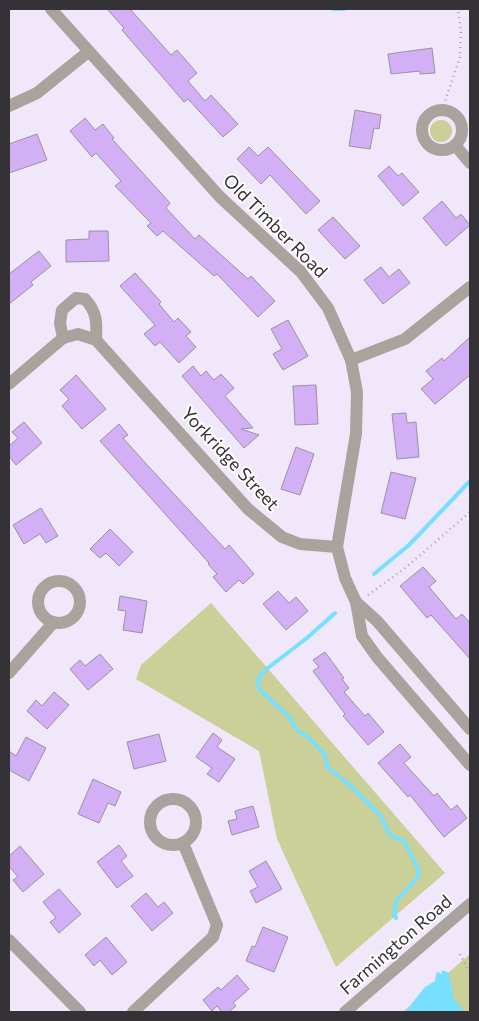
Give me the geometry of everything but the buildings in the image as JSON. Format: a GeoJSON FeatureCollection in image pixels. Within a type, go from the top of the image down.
{"type":"FeatureCollection","features":[{"type":"Feature","properties":{"kind":"street","name":"Old Timber Road"},"geometry":{"type":"LineString","coordinates":[[51,9],[220,197],[301,272],[328,308],[351,360],[357,392],[356,434],[338,547]]}},
{"type":"Feature","properties":{"kind":"street"},"geometry":{"type":"LineString","coordinates":[[9,106],[37,93],[88,52]]}},
{"type":"Feature","properties":{"kind":"street"},"geometry":{"type":"LineString","coordinates":[[442,110],[454,114],[461,126],[460,139],[454,145],[444,150],[438,150],[426,143],[421,131],[425,118],[442,110]]}},
{"type":"Feature","properties":{"kind":"street"},"geometry":{"type":"LineString","coordinates":[[454,145],[470,163]]}},
{"type":"Feature","properties":{"kind":"street"},"geometry":{"type":"LineString","coordinates":[[351,360],[405,339],[470,287]]}},
{"type":"Feature","properties":{"kind":"street"},"geometry":{"type":"LineString","coordinates":[[9,384],[63,338],[78,334],[96,340],[97,320],[94,309],[85,299],[76,298],[62,310],[60,324],[63,338]]}},
{"type":"Feature","properties":{"kind":"street","name":"Yorkridge Street"},"geometry":{"type":"LineString","coordinates":[[96,340],[255,515],[282,537],[300,544],[338,547]]}},
{"type":"Feature","properties":{"kind":"street"},"geometry":{"type":"LineString","coordinates":[[338,547],[345,578],[356,602],[362,636],[377,657],[470,765]]}},
{"type":"Feature","properties":{"kind":"street"},"geometry":{"type":"LineString","coordinates":[[356,602],[376,622],[470,729]]}},
{"type":"Feature","properties":{"kind":"street"},"geometry":{"type":"LineString","coordinates":[[9,673],[54,623]]}},
{"type":"Feature","properties":{"kind":"street"},"geometry":{"type":"LineString","coordinates":[[425,712],[442,697]]}},
{"type":"Feature","properties":{"kind":"street"},"geometry":{"type":"LineString","coordinates":[[133,1012],[213,937],[217,925],[183,843]]}},
{"type":"Feature","properties":{"kind":"street","name":"Farmington Road"},"geometry":{"type":"LineString","coordinates":[[345,1012],[470,904]]}},
{"type":"Feature","properties":{"kind":"street"},"geometry":{"type":"LineString","coordinates":[[9,940],[80,1012]]}},
{"type":"Feature","properties":{"kind":"path"},"geometry":{"type":"LineString","coordinates":[[442,110],[460,57],[461,32],[458,9]]}},
{"type":"Feature","properties":{"kind":"path"},"geometry":{"type":"LineString","coordinates":[[356,602],[404,569],[470,512]]}},
{"type":"Feature","properties":{"kind":"path"},"geometry":{"type":"LineString","coordinates":[[460,954],[470,972]]}},
{"type":"Feature","properties":{"kind":"green space"},"geometry":{"type":"Polygon","coordinates":[[[441,120],[449,123],[452,131],[449,139],[441,142],[433,139],[430,131],[433,123],[441,120]]]}},
{"type":"Feature","properties":{"kind":"green space"},"geometry":{"type":"Polygon","coordinates":[[[211,603],[445,873],[336,967],[277,839],[259,751],[136,679],[141,665],[211,603]]]}},
{"type":"Feature","properties":{"kind":"green space"},"geometry":{"type":"Polygon","coordinates":[[[470,954],[470,1012],[403,1012],[470,954]]]}},
{"type":"Feature","properties":{"kind":"water"},"geometry":{"type":"Polygon","coordinates":[[[442,970],[449,973],[454,999],[465,1012],[405,1012],[425,987],[435,981],[436,975],[441,976],[442,970]]]}},
{"type":"Feature","properties":{"kind":"waterway"},"geometry":{"type":"LineString","coordinates":[[333,9],[344,9]]}},
{"type":"Feature","properties":{"kind":"waterway"},"geometry":{"type":"LineString","coordinates":[[374,574],[409,545],[470,481]]}},
{"type":"Feature","properties":{"kind":"waterway"},"geometry":{"type":"LineString","coordinates":[[335,613],[307,638],[264,671],[257,681],[260,690],[289,717],[298,731],[309,738],[325,755],[327,766],[350,785],[380,815],[390,835],[404,841],[418,869],[418,877],[396,901],[394,914],[396,918]]}}]}
